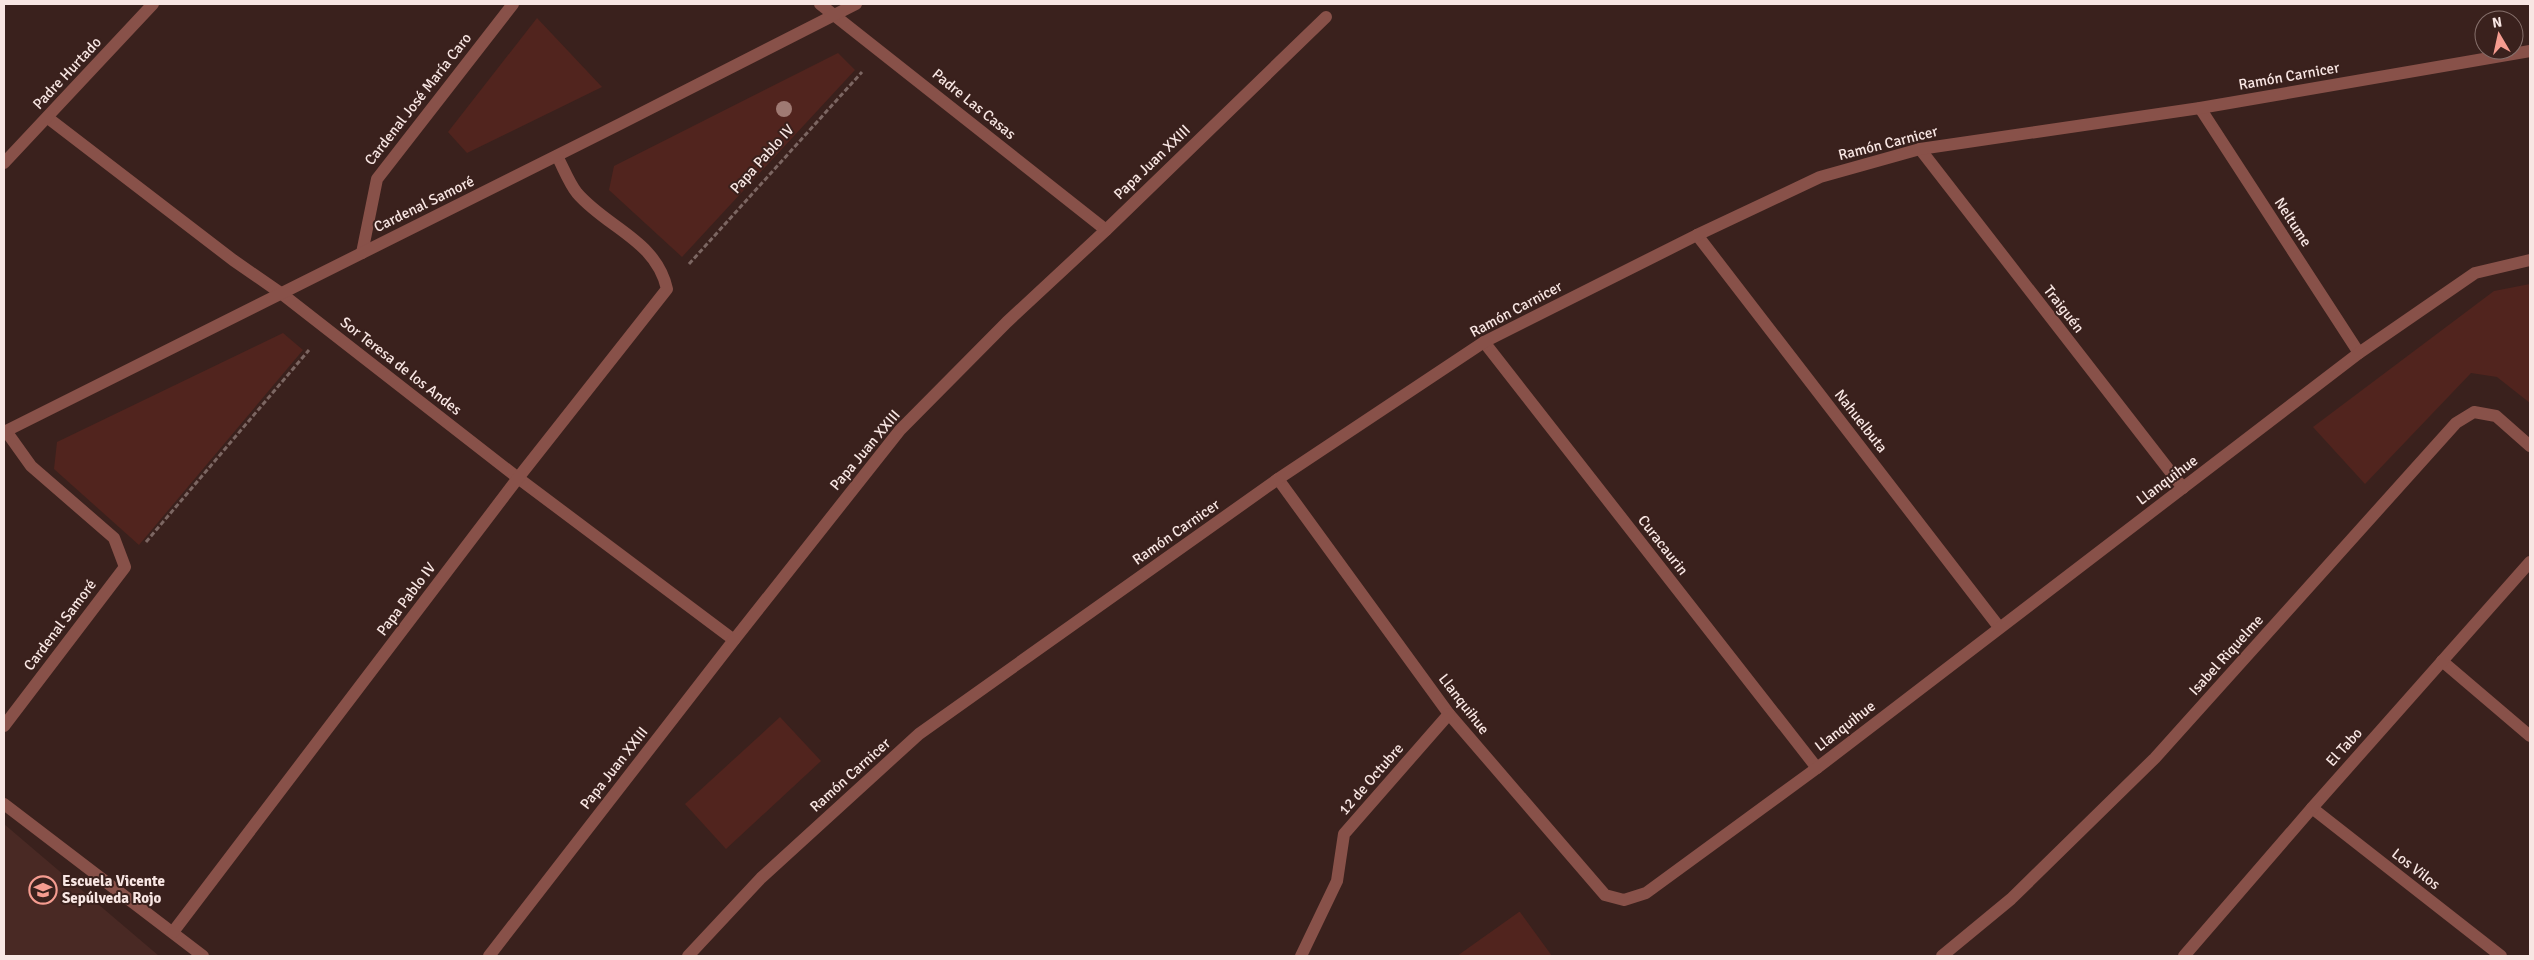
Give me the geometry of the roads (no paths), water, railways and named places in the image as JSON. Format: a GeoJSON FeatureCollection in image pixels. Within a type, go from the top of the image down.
{"type":"FeatureCollection","features":[{"type":"Feature","properties":{"kind":"street","name":"Padre Hurtado"},"geometry":{"type":"LineString","coordinates":[[4,163],[153,4]]}},
{"type":"Feature","properties":{"kind":"street","name":"Cardenal José María Caro"},"geometry":{"type":"LineString","coordinates":[[362,253],[377,179],[514,4]]}},
{"type":"Feature","properties":{"kind":"street","name":"Padre Las Casas"},"geometry":{"type":"LineString","coordinates":[[820,4],[1106,230]]}},
{"type":"Feature","properties":{"kind":"street","name":"Cardenal Samoré"},"geometry":{"type":"LineString","coordinates":[[4,726],[125,567],[114,538],[31,466],[5,431],[282,294],[856,4]]}},
{"type":"Feature","properties":{"kind":"street","name":"Papa Juan XXIII"},"geometry":{"type":"LineString","coordinates":[[489,956],[734,640],[900,430],[1008,322],[1326,17]]}},
{"type":"Feature","properties":{"kind":"street","name":"Ramón Carnicer"},"geometry":{"type":"LineString","coordinates":[[688,956],[761,878],[919,734],[1278,479],[1484,342],[1697,235],[1820,177],[1920,149],[2200,108],[2530,51]]}},
{"type":"Feature","properties":{"kind":"street","name":"Neltume"},"geometry":{"type":"LineString","coordinates":[[2200,108],[2359,353]]}},
{"type":"Feature","properties":{"kind":"street","name":"Sor Teresa de los Andes"},"geometry":{"type":"LineString","coordinates":[[48,118],[233,260],[282,294],[518,478],[734,640]]}},
{"type":"Feature","properties":{"kind":"street","name":"Traiguén"},"geometry":{"type":"LineString","coordinates":[[1920,149],[2183,488]]}},
{"type":"Feature","properties":{"kind":"street","name":"Papa Pablo IV"},"geometry":{"type":"LineString","coordinates":[[173,932],[518,478],[667,289],[663,271],[648,251],[617,228],[576,192],[557,156]]}},
{"type":"Feature","properties":{"kind":"street","name":"Nahuelbuta"},"geometry":{"type":"LineString","coordinates":[[1697,235],[1999,627]]}},
{"type":"Feature","properties":{"kind":"street","name":"Llanquihue"},"geometry":{"type":"LineString","coordinates":[[1278,479],[1449,714],[1605,895],[1624,900],[1646,893],[1817,768],[2359,353],[2475,274],[2530,260]]}},
{"type":"Feature","properties":{"kind":"street","name":"Curacaurin"},"geometry":{"type":"LineString","coordinates":[[1484,342],[1817,768]]}},
{"type":"Feature","properties":{"kind":"street","name":"Isabel Riquelme"},"geometry":{"type":"LineString","coordinates":[[1942,956],[2011,899],[2155,758],[2456,423],[2474,412],[2496,416],[2530,446]]}},
{"type":"Feature","properties":{"kind":"street","name":"El Tabo"},"geometry":{"type":"LineString","coordinates":[[2184,956],[2530,562]]}},
{"type":"Feature","properties":{"kind":"street"},"geometry":{"type":"LineString","coordinates":[[2442,661],[2530,736]]}},
{"type":"Feature","properties":{"kind":"street","name":"12 de Octubre"},"geometry":{"type":"LineString","coordinates":[[1301,956],[1337,882],[1344,834],[1449,714]]}},
{"type":"Feature","properties":{"kind":"street"},"geometry":{"type":"LineString","coordinates":[[4,804],[203,956]]}},
{"type":"Feature","properties":{"kind":"street","name":"Los Vilos"},"geometry":{"type":"LineString","coordinates":[[2312,808],[2500,956]]}},
{"type":"Feature","properties":{"kind":"place","name":"Escuela Vicente Sepúlveda Rojo"},"geometry":{"type":"Point","coordinates":[43,890]}}]}
